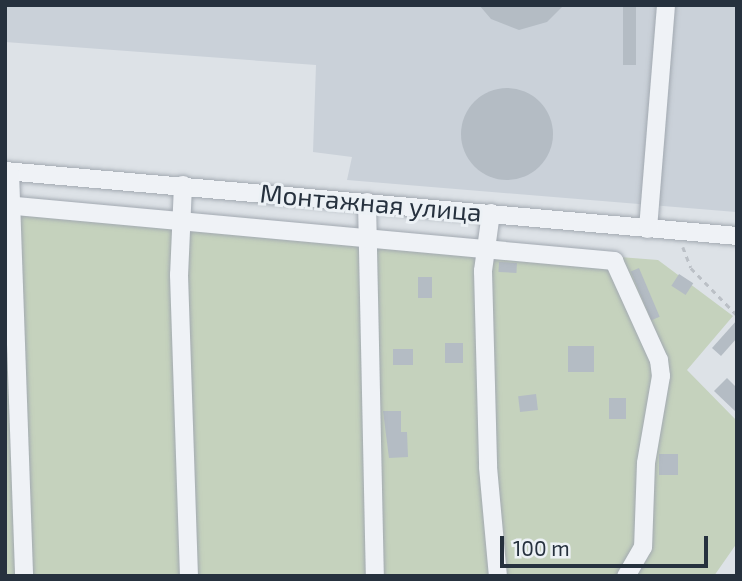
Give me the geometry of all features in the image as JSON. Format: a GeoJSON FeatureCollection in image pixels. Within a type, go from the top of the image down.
{"type":"FeatureCollection","features":[{"type":"Feature","properties":{"kind":"street"},"geometry":{"type":"LineString","coordinates":[[648,229],[666,5]]}},
{"type":"Feature","properties":{"kind":"street"},"geometry":{"type":"LineString","coordinates":[[8,172],[24,576]]}},
{"type":"Feature","properties":{"kind":"street","name":"Монтажная улица"},"geometry":{"type":"LineString","coordinates":[[8,172],[491,213],[733,239]]}},
{"type":"Feature","properties":{"kind":"street"},"geometry":{"type":"LineString","coordinates":[[183,185],[179,275],[189,576]]}},
{"type":"Feature","properties":{"kind":"street"},"geometry":{"type":"LineString","coordinates":[[367,202],[375,576]]}},
{"type":"Feature","properties":{"kind":"street"},"geometry":{"type":"LineString","coordinates":[[8,205],[369,236],[614,261],[659,360],[660,388],[646,463],[643,547],[625,576]]}},
{"type":"Feature","properties":{"kind":"street"},"geometry":{"type":"LineString","coordinates":[[491,213],[483,271],[488,440],[498,576]]}},
{"type":"Feature","properties":{"kind":"path"},"geometry":{"type":"LineString","coordinates":[[677,231],[691,268],[737,315]]}},
{"type":"Feature","properties":{"kind":"shaded area"},"geometry":{"type":"Polygon","coordinates":[[[5,5],[737,5],[736,212],[347,180],[352,157],[313,152],[316,65],[5,42],[5,5]]]}},
{"type":"Feature","properties":{"kind":"green space"},"geometry":{"type":"Polygon","coordinates":[[[5,209],[658,260],[733,316],[687,370],[737,421],[737,543],[714,576],[5,576],[5,209]]]}},
{"type":"Feature","properties":{"kind":"building"},"geometry":{"type":"Polygon","coordinates":[[[479,5],[564,5],[547,22],[519,30],[491,19],[479,5]]]}},
{"type":"Feature","properties":{"kind":"building"},"geometry":{"type":"Polygon","coordinates":[[[623,5],[636,5],[636,65],[623,65],[623,5]]]}},
{"type":"Feature","properties":{"kind":"building"},"geometry":{"type":"Polygon","coordinates":[[[507,88],[525,91],[540,101],[550,116],[553,134],[550,152],[540,167],[525,177],[507,180],[489,177],[474,167],[464,152],[461,134],[464,116],[474,101],[489,91],[507,88]]]}},
{"type":"Feature","properties":{"kind":"building"},"geometry":{"type":"Polygon","coordinates":[[[499,262],[517,263],[516,273],[498,272],[499,262]]]}},
{"type":"Feature","properties":{"kind":"building"},"geometry":{"type":"Polygon","coordinates":[[[639,268],[660,317],[651,320],[631,272],[639,268]]]}},
{"type":"Feature","properties":{"kind":"building"},"geometry":{"type":"Polygon","coordinates":[[[679,274],[693,283],[686,295],[671,286],[679,274]]]}},
{"type":"Feature","properties":{"kind":"building"},"geometry":{"type":"Polygon","coordinates":[[[418,277],[432,277],[432,298],[418,298],[418,277]]]}},
{"type":"Feature","properties":{"kind":"building"},"geometry":{"type":"Polygon","coordinates":[[[737,320],[737,338],[721,356],[712,348],[737,320]]]}},
{"type":"Feature","properties":{"kind":"building"},"geometry":{"type":"Polygon","coordinates":[[[445,343],[463,343],[463,363],[445,363],[445,343]]]}},
{"type":"Feature","properties":{"kind":"building"},"geometry":{"type":"Polygon","coordinates":[[[568,346],[594,346],[594,372],[568,372],[568,346]]]}},
{"type":"Feature","properties":{"kind":"building"},"geometry":{"type":"Polygon","coordinates":[[[393,349],[413,349],[413,365],[393,365],[393,349]]]}},
{"type":"Feature","properties":{"kind":"building"},"geometry":{"type":"Polygon","coordinates":[[[727,378],[737,388],[737,413],[714,391],[727,378]]]}},
{"type":"Feature","properties":{"kind":"building"},"geometry":{"type":"Polygon","coordinates":[[[536,394],[538,410],[520,412],[518,396],[536,394]]]}},
{"type":"Feature","properties":{"kind":"building"},"geometry":{"type":"Polygon","coordinates":[[[609,398],[626,398],[626,419],[609,419],[609,398]]]}},
{"type":"Feature","properties":{"kind":"building"},"geometry":{"type":"Polygon","coordinates":[[[383,411],[401,411],[401,432],[407,432],[408,457],[389,458],[383,411]]]}},
{"type":"Feature","properties":{"kind":"building"},"geometry":{"type":"Polygon","coordinates":[[[659,454],[678,454],[678,475],[659,475],[659,454]]]}}]}
